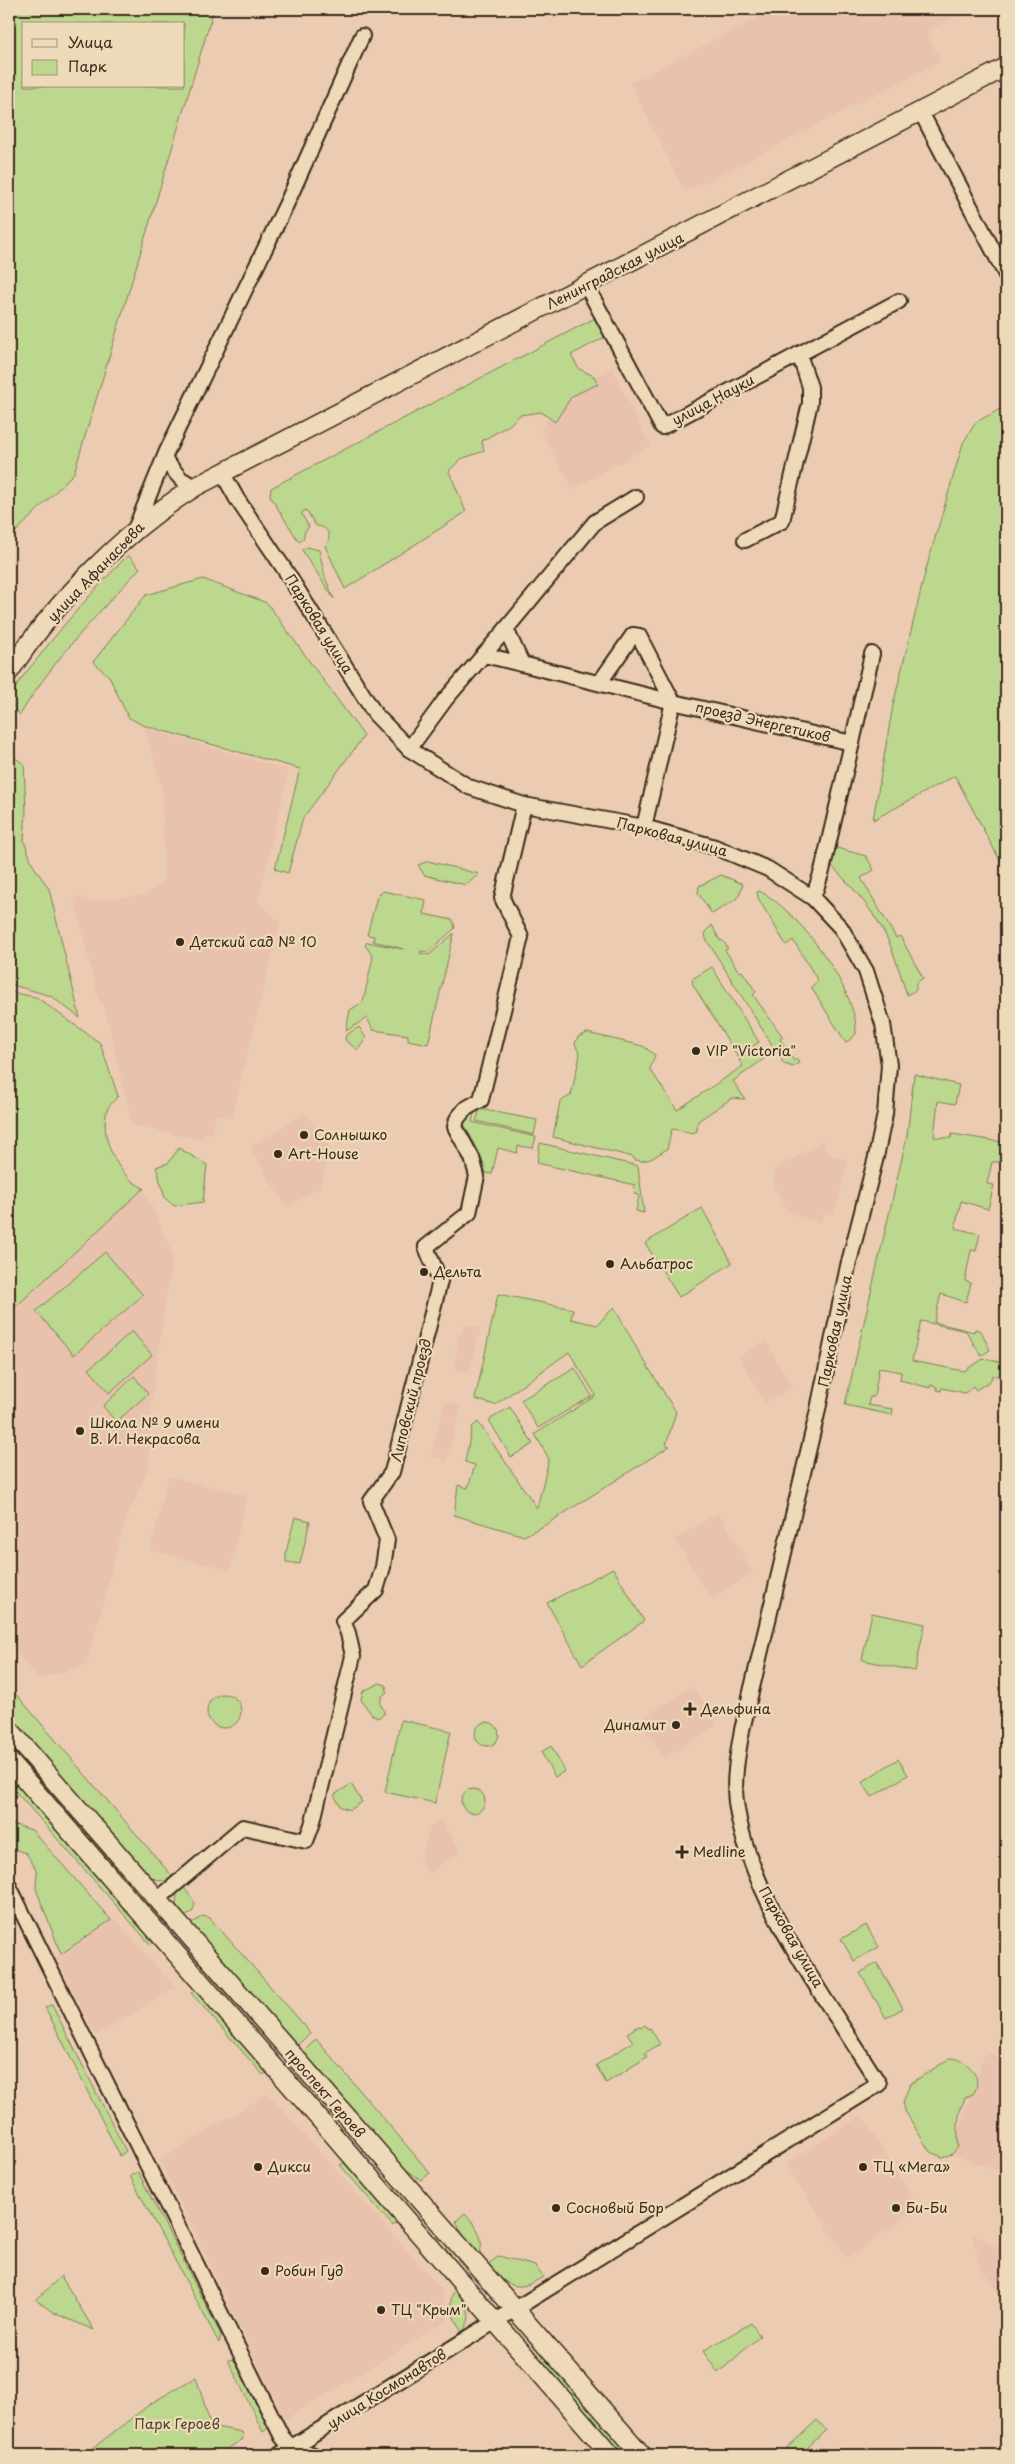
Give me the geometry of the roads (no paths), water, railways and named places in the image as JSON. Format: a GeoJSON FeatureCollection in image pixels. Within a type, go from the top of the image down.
{"type":"FeatureCollection","features":[{"type":"Feature","properties":{"kind":"main road","name":"Ленинградская улица"},"geometry":{"type":"LineString","coordinates":[[223,474],[1006,67]]}},
{"type":"Feature","properties":{"kind":"main road","name":"улица Афанасьева"},"geometry":{"type":"LineString","coordinates":[[9,672],[42,627],[136,527],[195,487],[223,474]]}},
{"type":"Feature","properties":{"kind":"main road","name":"проспект Героев"},"geometry":{"type":"LineString","coordinates":[[9,1729],[642,2455]]}},
{"type":"Feature","properties":{"kind":"main road","name":"проспект Героев"},"geometry":{"type":"LineString","coordinates":[[9,1761],[611,2455]]}},
{"type":"Feature","properties":{"kind":"street"},"geometry":{"type":"LineString","coordinates":[[136,527],[164,459],[286,205],[362,36]]}},
{"type":"Feature","properties":{"kind":"street"},"geometry":{"type":"LineString","coordinates":[[921,112],[1006,275]]}},
{"type":"Feature","properties":{"kind":"street","name":"улица Науки"},"geometry":{"type":"LineString","coordinates":[[586,286],[662,427],[899,301]]}},
{"type":"Feature","properties":{"kind":"street"},"geometry":{"type":"LineString","coordinates":[[745,540],[782,521],[810,403],[810,387],[799,354]]}},
{"type":"Feature","properties":{"kind":"street"},"geometry":{"type":"LineString","coordinates":[[164,459],[181,479],[195,487]]}},
{"type":"Feature","properties":{"kind":"street","name":"Парковая улица"},"geometry":{"type":"LineString","coordinates":[[223,474],[236,499],[285,570],[375,714],[409,749],[470,787],[524,805],[644,827],[715,847],[768,869],[813,898],[841,928],[866,970],[883,1024],[889,1065],[886,1104],[876,1157],[848,1266],[817,1414],[742,1730],[736,1768],[736,1800],[748,1855],[762,1888],[782,1928],[879,2084],[517,2310]]}},
{"type":"Feature","properties":{"kind":"street"},"geometry":{"type":"LineString","coordinates":[[409,749],[445,700],[595,522],[636,497]]}},
{"type":"Feature","properties":{"kind":"street"},"geometry":{"type":"LineString","coordinates":[[506,629],[522,664]]}},
{"type":"Feature","properties":{"kind":"street"},"geometry":{"type":"LineString","coordinates":[[600,682],[633,635],[639,636],[673,702],[644,827]]}},
{"type":"Feature","properties":{"kind":"street"},"geometry":{"type":"LineString","coordinates":[[813,898],[822,871],[872,654]]}},
{"type":"Feature","properties":{"kind":"street","name":"проезд Энергетиков"},"geometry":{"type":"LineString","coordinates":[[484,655],[600,682],[673,702],[852,743]]}},
{"type":"Feature","properties":{"kind":"street","name":"Липовский проезд"},"geometry":{"type":"LineString","coordinates":[[157,1900],[243,1828],[306,1841],[312,1824],[352,1656],[348,1633],[343,1621],[376,1590],[384,1568],[387,1540],[374,1513],[371,1501],[392,1472],[440,1281],[426,1247],[469,1213],[475,1187],[477,1176],[472,1158],[455,1127],[457,1119],[466,1109],[481,1100],[521,937],[502,898],[524,805]]}},
{"type":"Feature","properties":{"kind":"street"},"geometry":{"type":"LineString","coordinates":[[9,1886],[278,2429],[292,2448],[314,2455]]}},
{"type":"Feature","properties":{"kind":"street","name":"улица Космонавтов"},"geometry":{"type":"LineString","coordinates":[[279,2455],[517,2310]]}},
{"type":"Feature","properties":{"kind":"place","name":"Детский сад № 10"},"geometry":{"type":"Point","coordinates":[180,942]}},
{"type":"Feature","properties":{"kind":"place","name":"VIP \"Victoria\""},"geometry":{"type":"Point","coordinates":[696,1051]}},
{"type":"Feature","properties":{"kind":"place","name":"Солнышко"},"geometry":{"type":"Point","coordinates":[304,1135]}},
{"type":"Feature","properties":{"kind":"place","name":"Art-House"},"geometry":{"type":"Point","coordinates":[278,1154]}},
{"type":"Feature","properties":{"kind":"place","name":"Альбатрос"},"geometry":{"type":"Point","coordinates":[610,1264]}},
{"type":"Feature","properties":{"kind":"place","name":"Дельта"},"geometry":{"type":"Point","coordinates":[424,1272]}},
{"type":"Feature","properties":{"kind":"place","name":"Школа № 9 имени В. И. Некрасова"},"geometry":{"type":"Point","coordinates":[80,1431]}},
{"type":"Feature","properties":{"kind":"place","name":"Дельфина"},"geometry":{"type":"Point","coordinates":[690,1709]}},
{"type":"Feature","properties":{"kind":"place","name":"Динамит"},"geometry":{"type":"Point","coordinates":[676,1725]}},
{"type":"Feature","properties":{"kind":"place","name":"Medline"},"geometry":{"type":"Point","coordinates":[682,1852]}},
{"type":"Feature","properties":{"kind":"place","name":"Дикси"},"geometry":{"type":"Point","coordinates":[258,2167]}},
{"type":"Feature","properties":{"kind":"place","name":"ТЦ «Мега»"},"geometry":{"type":"Point","coordinates":[863,2167]}},
{"type":"Feature","properties":{"kind":"place","name":"Сосновый Бор"},"geometry":{"type":"Point","coordinates":[556,2208]}},
{"type":"Feature","properties":{"kind":"place","name":"Би-Би"},"geometry":{"type":"Point","coordinates":[896,2208]}},
{"type":"Feature","properties":{"kind":"place","name":"Робин Гуд"},"geometry":{"type":"Point","coordinates":[265,2271]}},
{"type":"Feature","properties":{"kind":"place","name":"ТЦ \"Крым\""},"geometry":{"type":"Point","coordinates":[381,2310]}},
{"type":"Feature","properties":{"kind":"park label","name":"Парк Героев"},"geometry":{"type":"Point","coordinates":[177,2424]}}]}
